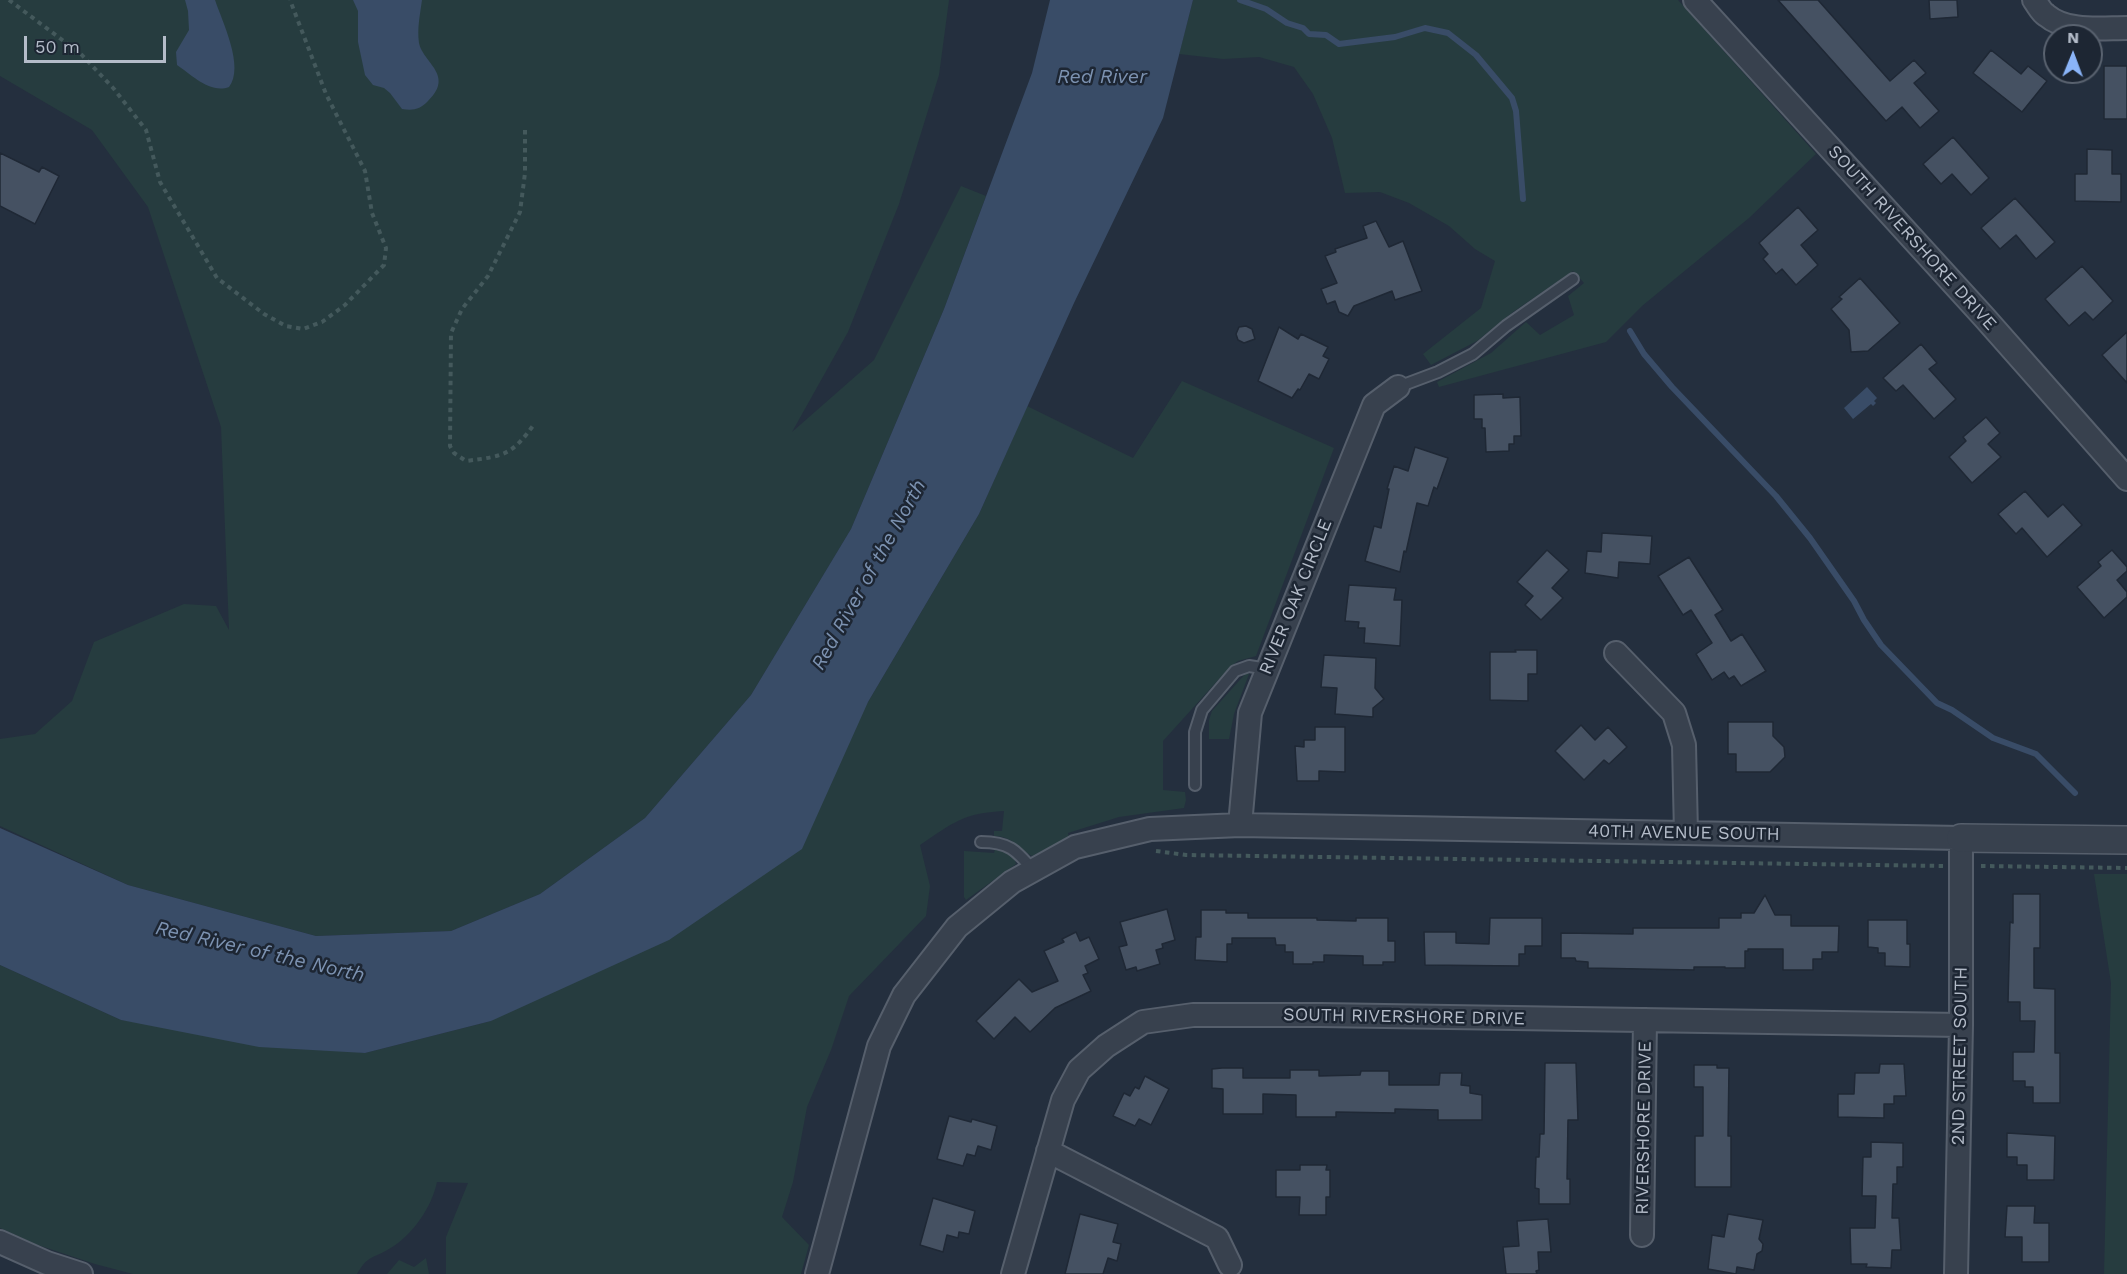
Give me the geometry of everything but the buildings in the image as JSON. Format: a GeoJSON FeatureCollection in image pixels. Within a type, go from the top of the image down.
{"type":"FeatureCollection","features":[{"type":"Feature","properties":{"kind":"street","name":"SOUTH RIVERSHORE DRIVE"},"geometry":{"type":"LineString","coordinates":[[1695,0],[1984,317],[2127,478]]}},
{"type":"Feature","properties":{"kind":"street"},"geometry":{"type":"LineString","coordinates":[[2034,0],[2045,15],[2059,24],[2080,28],[2127,28]]}},
{"type":"Feature","properties":{"kind":"street","name":"RIVER OAK CIRCLE"},"geometry":{"type":"LineString","coordinates":[[1240,825],[1250,713],[1374,405],[1398,387]]}},
{"type":"Feature","properties":{"kind":"street"},"geometry":{"type":"LineString","coordinates":[[1616,652],[1674,713],[1684,745],[1686,834]]}},
{"type":"Feature","properties":{"kind":"street","name":"40TH AVENUE SOUTH"},"geometry":{"type":"LineString","coordinates":[[817,1274],[879,1046],[904,994],[957,927],[1012,882],[1075,847],[1150,829],[1240,825],[2127,840]]}},
{"type":"Feature","properties":{"kind":"street","name":"2ND STREET SOUTH"},"geometry":{"type":"LineString","coordinates":[[1956,1274],[1961,1025],[1961,838]]}},
{"type":"Feature","properties":{"kind":"street","name":"SOUTH RIVERSHORE DRIVE"},"geometry":{"type":"LineString","coordinates":[[1013,1274],[1063,1100],[1079,1070],[1106,1046],[1143,1022],[1193,1015],[1961,1025]]}},
{"type":"Feature","properties":{"kind":"street","name":"RIVERSHORE DRIVE"},"geometry":{"type":"LineString","coordinates":[[1642,1235],[1645,1020]]}},
{"type":"Feature","properties":{"kind":"street"},"geometry":{"type":"LineString","coordinates":[[1048,1151],[1217,1238],[1230,1265]]}},
{"type":"Feature","properties":{"kind":"street"},"geometry":{"type":"LineString","coordinates":[[0,1242],[47,1263],[81,1274]]}},
{"type":"Feature","properties":{"kind":"lane"},"geometry":{"type":"LineString","coordinates":[[1398,387],[1438,372],[1473,354],[1506,326],[1573,279]]}},
{"type":"Feature","properties":{"kind":"lane"},"geometry":{"type":"LineString","coordinates":[[1195,785],[1195,732],[1202,710],[1235,671],[1249,666],[1268,669]]}},
{"type":"Feature","properties":{"kind":"lane"},"geometry":{"type":"LineString","coordinates":[[981,842],[995,842],[1014,848],[1034,870]]}},
{"type":"Feature","properties":{"kind":"path"},"geometry":{"type":"LineString","coordinates":[[9,0],[81,54],[114,89],[146,130],[160,182],[216,278],[264,314],[286,326],[303,329],[322,322],[353,297],[384,266],[386,248],[372,213],[365,171],[326,94],[290,0]]}},
{"type":"Feature","properties":{"kind":"path"},"geometry":{"type":"LineString","coordinates":[[525,130],[525,173],[520,212],[488,276],[462,309],[451,333],[450,446],[454,453],[466,461],[493,458],[514,449],[535,423]]}},
{"type":"Feature","properties":{"kind":"path"},"geometry":{"type":"LineString","coordinates":[[1153,850],[1208,856],[2127,868]]}},
{"type":"Feature","properties":{"kind":"green space"},"geometry":{"type":"Polygon","coordinates":[[[0,0],[949,0],[939,75],[899,204],[848,332],[792,432],[874,360],[961,186],[986,196],[944,309],[851,529],[751,695],[645,818],[540,894],[451,931],[316,936],[128,885],[0,826],[0,739],[35,734],[72,701],[94,642],[184,604],[216,606],[229,630],[221,427],[148,207],[92,130],[0,76],[0,0]]]}},
{"type":"Feature","properties":{"kind":"green space"},"geometry":{"type":"Polygon","coordinates":[[[1193,0],[1678,0],[1816,154],[1749,218],[1642,306],[1606,342],[1439,387],[1437,382],[1491,353],[1526,322],[1540,335],[1574,315],[1568,296],[1584,283],[1573,271],[1513,312],[1477,341],[1431,365],[1423,354],[1481,308],[1495,261],[1475,249],[1449,226],[1409,203],[1380,192],[1345,193],[1332,138],[1313,94],[1294,67],[1259,57],[1223,59],[1179,54],[1193,0]]]}},
{"type":"Feature","properties":{"kind":"green space"},"geometry":{"type":"Polygon","coordinates":[[[1182,381],[1334,448],[1256,656],[1238,661],[1229,668],[1163,741],[1163,790],[1185,792],[1184,808],[1119,817],[1068,833],[1069,838],[1032,856],[1010,840],[994,836],[994,831],[1002,831],[1004,811],[978,814],[959,820],[920,845],[930,886],[926,916],[849,996],[831,1050],[807,1107],[793,1182],[782,1217],[809,1245],[801,1274],[446,1274],[446,1237],[468,1183],[437,1182],[426,1211],[413,1229],[389,1249],[367,1260],[357,1274],[133,1274],[35,1244],[0,1228],[0,965],[121,1020],[365,1053],[491,1021],[868,702],[979,514],[1027,406],[1133,458],[1182,381]]]}},
{"type":"Feature","properties":{"kind":"green space"},"geometry":{"type":"Polygon","coordinates":[[[1247,672],[1249,674],[1234,714],[1229,739],[1209,739],[1209,720],[1212,711],[1247,672]]]}},
{"type":"Feature","properties":{"kind":"green space"},"geometry":{"type":"Polygon","coordinates":[[[995,849],[1009,852],[1016,864],[966,900],[964,897],[964,851],[994,853],[995,849]]]}},
{"type":"Feature","properties":{"kind":"green space"},"geometry":{"type":"Polygon","coordinates":[[[2094,874],[2127,874],[2127,1274],[2104,1274],[2111,983],[2094,874]]]}},
{"type":"Feature","properties":{"kind":"green space"},"geometry":{"type":"Polygon","coordinates":[[[426,1258],[429,1274],[387,1274],[399,1260],[414,1267],[426,1258]]]}},
{"type":"Feature","properties":{"kind":"water"},"geometry":{"type":"Polygon","coordinates":[[[185,0],[215,0],[231,44],[235,68],[229,87],[208,86],[177,65],[176,52],[189,30],[185,0]]]}},
{"type":"Feature","properties":{"kind":"water"},"geometry":{"type":"Polygon","coordinates":[[[353,0],[422,0],[419,43],[438,76],[439,84],[436,92],[422,106],[416,109],[402,109],[390,93],[384,88],[373,85],[365,75],[358,42],[358,11],[353,0]]]}},
{"type":"Feature","properties":{"kind":"water","name":"Red River"},"geometry":{"type":"Polygon","coordinates":[[[1050,0],[1193,0],[1163,118],[1074,303],[979,514],[868,702],[802,849],[669,940],[491,1021],[365,1053],[259,1047],[121,1020],[0,965],[0,828],[128,885],[316,936],[451,931],[540,894],[645,818],[751,695],[851,529],[944,309],[1032,73],[1050,0]]]}},
{"type":"Feature","properties":{"kind":"water"},"geometry":{"type":"Polygon","coordinates":[[[1867,387],[1877,398],[1874,401],[1876,403],[1873,406],[1871,404],[1853,419],[1844,408],[1867,387]]]}},
{"type":"Feature","properties":{"kind":"waterway"},"geometry":{"type":"LineString","coordinates":[[1240,0],[1266,9],[1287,23],[1303,28],[1309,34],[1326,35],[1339,44],[1395,37],[1425,28],[1448,33],[1476,55],[1512,98],[1516,111],[1523,199]]}},
{"type":"Feature","properties":{"kind":"waterway"},"geometry":{"type":"LineString","coordinates":[[1630,331],[1644,354],[1672,387],[1776,496],[1810,538],[1854,601],[1881,645],[1937,703],[1952,710],[1993,738],[2036,754],[2075,793]]}},
{"type":"Feature","properties":{"kind":"water label","name":"Red River of the North"},"geometry":{"type":"Point","coordinates":[869,575]}},
{"type":"Feature","properties":{"kind":"water label","name":"Red River of the North"},"geometry":{"type":"Point","coordinates":[260,952]}}]}
